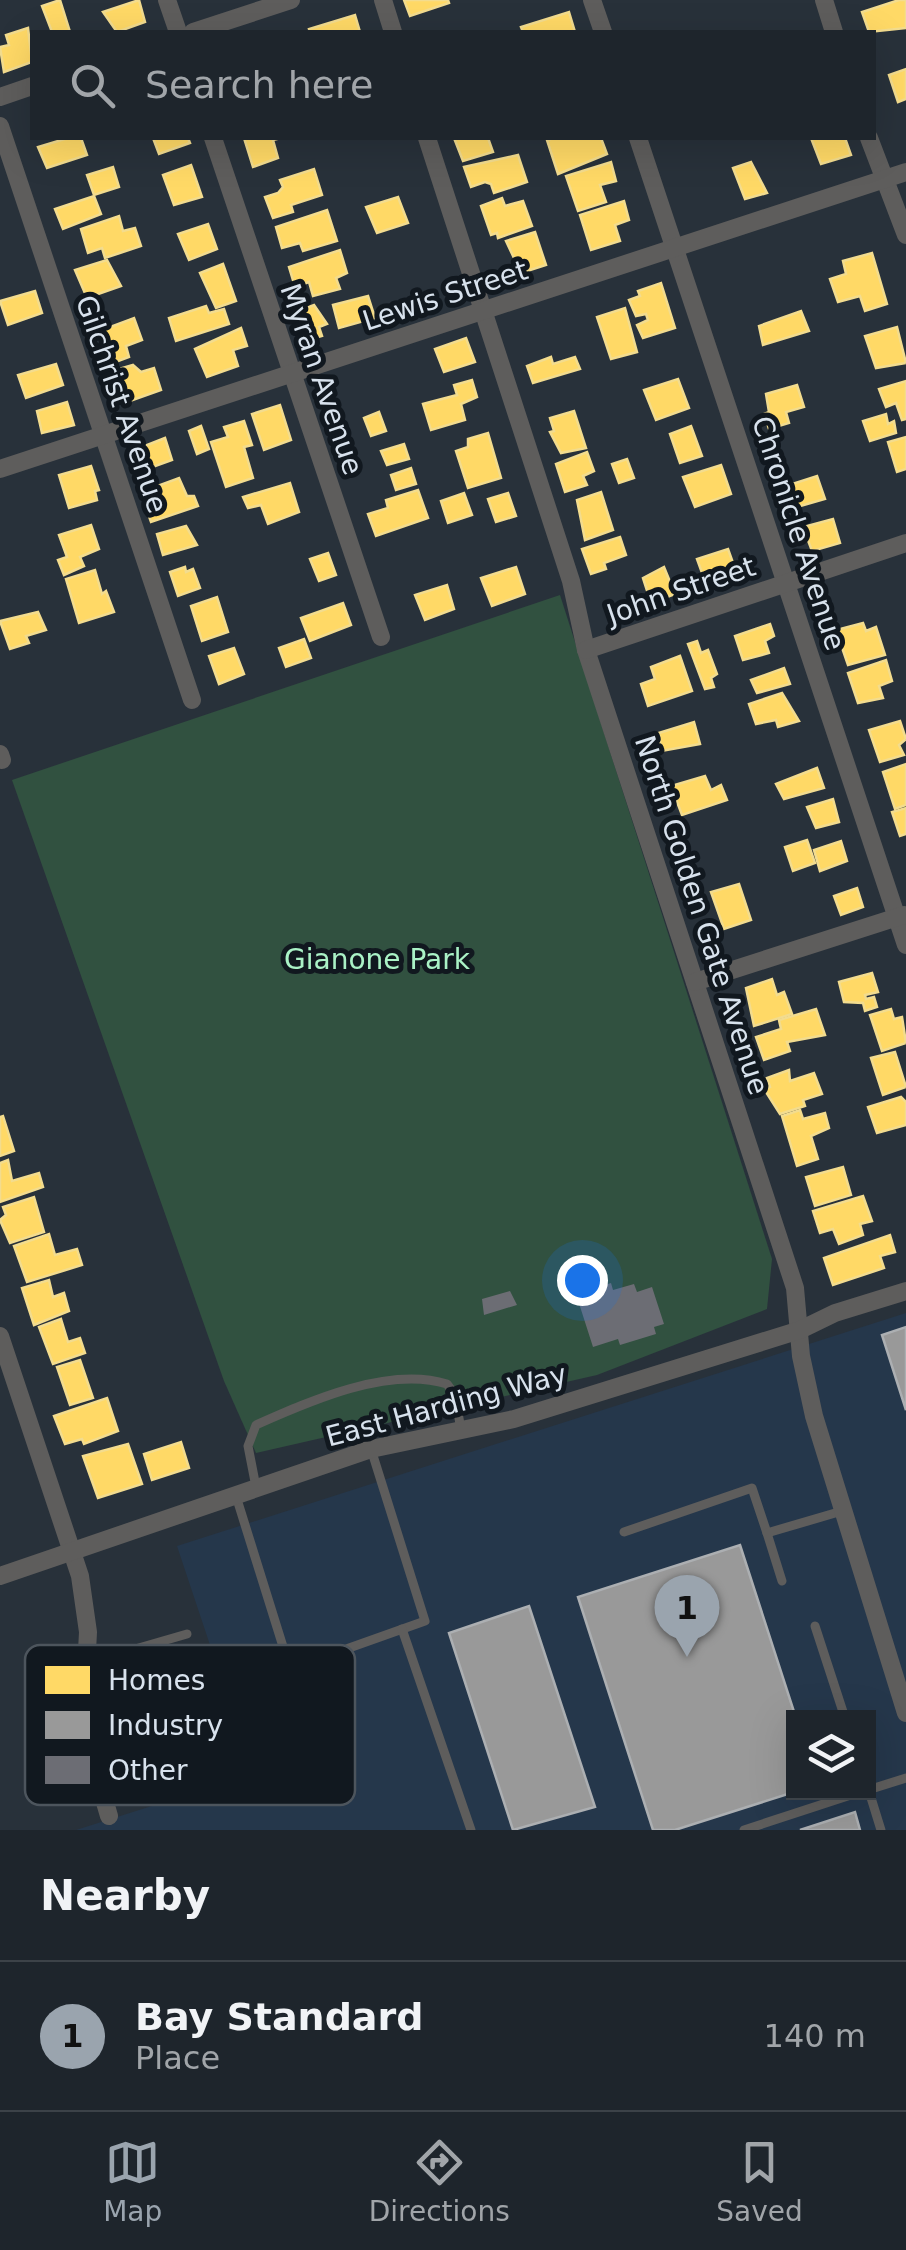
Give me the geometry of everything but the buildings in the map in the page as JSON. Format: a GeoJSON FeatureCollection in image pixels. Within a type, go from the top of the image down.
{"type":"FeatureCollection","features":[{"type":"Feature","properties":{"kind":"street"},"geometry":{"type":"LineString","coordinates":[[167,0],[177,30]]}},
{"type":"Feature","properties":{"kind":"street"},"geometry":{"type":"LineString","coordinates":[[199,30],[292,0]]}},
{"type":"Feature","properties":{"kind":"street"},"geometry":{"type":"LineString","coordinates":[[382,0],[392,30]]}},
{"type":"Feature","properties":{"kind":"street"},"geometry":{"type":"LineString","coordinates":[[592,0],[602,30]]}},
{"type":"Feature","properties":{"kind":"street"},"geometry":{"type":"LineString","coordinates":[[824,0],[833,30]]}},
{"type":"Feature","properties":{"kind":"street"},"geometry":{"type":"LineString","coordinates":[[0,97],[30,87]]}},
{"type":"Feature","properties":{"kind":"street","name":"Gilchrist Avenue"},"geometry":{"type":"LineString","coordinates":[[0,126],[192,700]]}},
{"type":"Feature","properties":{"kind":"street","name":"Myran Avenue"},"geometry":{"type":"LineString","coordinates":[[214,140],[381,637]]}},
{"type":"Feature","properties":{"kind":"street","name":"North Golden Gate Avenue"},"geometry":{"type":"LineString","coordinates":[[428,140],[571,581],[586,650],[795,1288],[814,1416],[906,1714]]}},
{"type":"Feature","properties":{"kind":"street","name":"Chronicle Avenue"},"geometry":{"type":"LineString","coordinates":[[639,140],[902,916],[906,945]]}},
{"type":"Feature","properties":{"kind":"street"},"geometry":{"type":"LineString","coordinates":[[870,140],[906,236]]}},
{"type":"Feature","properties":{"kind":"street","name":"Lewis Street"},"geometry":{"type":"LineString","coordinates":[[0,470],[906,172]]}},
{"type":"Feature","properties":{"kind":"street","name":"John Street"},"geometry":{"type":"LineString","coordinates":[[586,650],[906,543]]}},
{"type":"Feature","properties":{"kind":"street"},"geometry":{"type":"LineString","coordinates":[[695,982],[902,916]]}},
{"type":"Feature","properties":{"kind":"street","name":"East Harding Way"},"geometry":{"type":"LineString","coordinates":[[0,1576],[372,1449],[514,1420],[800,1330],[906,1291]]}},
{"type":"Feature","properties":{"kind":"street"},"geometry":{"type":"LineString","coordinates":[[0,1336],[73,1552],[85,1598],[86,1645]]}},
{"type":"Feature","properties":{"kind":"street"},"geometry":{"type":"LineString","coordinates":[[106,1805],[109,1816]]}},
{"type":"Feature","properties":{"kind":"lane"},"geometry":{"type":"LineString","coordinates":[[256,1487],[248,1446],[256,1425],[294,1408],[358,1389],[408,1379],[447,1384],[455,1395],[461,1430]]}},
{"type":"Feature","properties":{"kind":"lane"},"geometry":{"type":"LineString","coordinates":[[355,1646],[425,1621],[372,1449]]}},
{"type":"Feature","properties":{"kind":"lane"},"geometry":{"type":"LineString","coordinates":[[624,1532],[752,1488],[782,1581]]}},
{"type":"Feature","properties":{"kind":"lane"},"geometry":{"type":"LineString","coordinates":[[236,1496],[283,1645]]}},
{"type":"Feature","properties":{"kind":"lane"},"geometry":{"type":"LineString","coordinates":[[767,1533],[842,1511]]}},
{"type":"Feature","properties":{"kind":"lane"},"geometry":{"type":"LineString","coordinates":[[814,1626],[842,1710]]}},
{"type":"Feature","properties":{"kind":"lane"},"geometry":{"type":"LineString","coordinates":[[402,1630],[471,1830]]}},
{"type":"Feature","properties":{"kind":"lane"},"geometry":{"type":"LineString","coordinates":[[149,1645],[187,1634]]}},
{"type":"Feature","properties":{"kind":"lane"},"geometry":{"type":"LineString","coordinates":[[876,1787],[906,1778]]}},
{"type":"Feature","properties":{"kind":"lane"},"geometry":{"type":"LineString","coordinates":[[744,1830],[836,1800]]}},
{"type":"Feature","properties":{"kind":"lane"},"geometry":{"type":"LineString","coordinates":[[872,1800],[881,1830]]}},
{"type":"Feature","properties":{"kind":"shaded area"},"geometry":{"type":"Polygon","coordinates":[[[906,1313],[906,1830],[76,1830],[155,1805],[355,1805],[355,1645],[210,1645],[177,1546],[906,1313]]]}},
{"type":"Feature","properties":{"kind":"green space","name":"Gianone Park"},"geometry":{"type":"Polygon","coordinates":[[[560,595],[772,1259],[767,1309],[597,1375],[256,1453],[224,1381],[12,780],[560,595]]]}},
{"type":"Feature","properties":{"kind":"place","name":"Bay Standard"},"geometry":{"type":"Point","coordinates":[687,1657]}}]}
